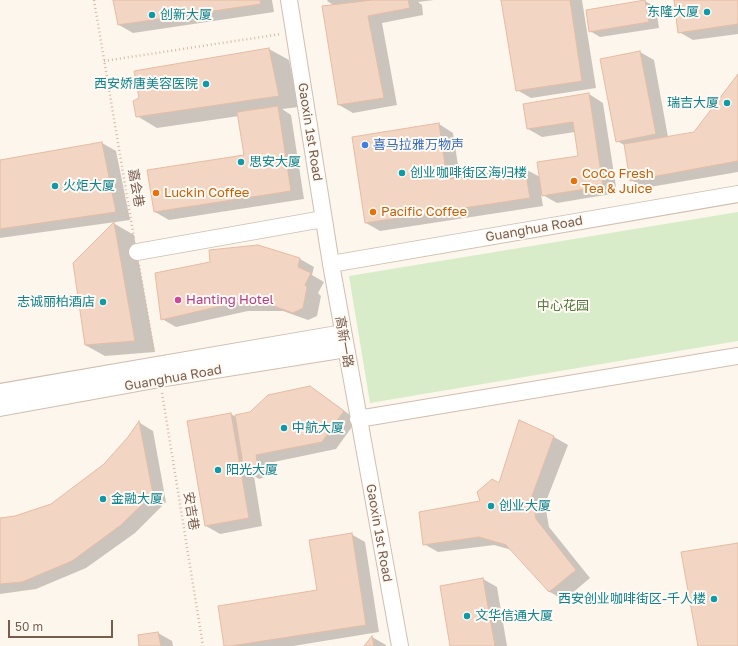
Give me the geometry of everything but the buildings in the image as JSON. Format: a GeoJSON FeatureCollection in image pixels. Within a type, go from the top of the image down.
{"type":"FeatureCollection","features":[{"type":"Feature","properties":{"kind":"street","name":"Gaoxin 1st Road"},"geometry":{"type":"LineString","coordinates":[[289,0],[330,264]]}},
{"type":"Feature","properties":{"kind":"street","name":"Guanghua Road"},"geometry":{"type":"LineString","coordinates":[[330,264],[738,194]]}},
{"type":"Feature","properties":{"kind":"street"},"geometry":{"type":"LineString","coordinates":[[137,252],[323,219]]}},
{"type":"Feature","properties":{"kind":"street","name":"高新一路"},"geometry":{"type":"LineString","coordinates":[[330,264],[358,419]]}},
{"type":"Feature","properties":{"kind":"street","name":"Guanghua Road"},"geometry":{"type":"LineString","coordinates":[[0,408],[158,372],[343,333]]}},
{"type":"Feature","properties":{"kind":"street","name":"Guanghua Road"},"geometry":{"type":"LineString","coordinates":[[0,392],[346,349]]}},
{"type":"Feature","properties":{"kind":"street"},"geometry":{"type":"LineString","coordinates":[[358,419],[738,356]]}},
{"type":"Feature","properties":{"kind":"street","name":"Gaoxin 1st Road"},"geometry":{"type":"LineString","coordinates":[[358,419],[400,646]]}},
{"type":"Feature","properties":{"kind":"path","name":"嘉会巷"},"geometry":{"type":"LineString","coordinates":[[94,0],[158,372]]}},
{"type":"Feature","properties":{"kind":"path"},"geometry":{"type":"LineString","coordinates":[[104,61],[294,32]]}},
{"type":"Feature","properties":{"kind":"path","name":"安吉巷"},"geometry":{"type":"LineString","coordinates":[[158,372],[202,646]]}},
{"type":"Feature","properties":{"kind":"green space","name":"中心花园"},"geometry":{"type":"Polygon","coordinates":[[[738,212],[738,341],[370,403],[349,276],[738,212]]]}},
{"type":"Feature","properties":{"kind":"place","name":"东隆大厦"},"geometry":{"type":"Point","coordinates":[707,12]}},
{"type":"Feature","properties":{"kind":"place","name":"创新大厦"},"geometry":{"type":"Point","coordinates":[152,15]}},
{"type":"Feature","properties":{"kind":"place","name":"西安娇唐美容医院"},"geometry":{"type":"Point","coordinates":[206,84]}},
{"type":"Feature","properties":{"kind":"place","name":"瑞吉大厦"},"geometry":{"type":"Point","coordinates":[727,103]}},
{"type":"Feature","properties":{"kind":"place","name":"喜马拉雅万物声"},"geometry":{"type":"Point","coordinates":[365,145]}},
{"type":"Feature","properties":{"kind":"place","name":"思安大厦"},"geometry":{"type":"Point","coordinates":[241,162]}},
{"type":"Feature","properties":{"kind":"place","name":"创业咖啡街区海归楼"},"geometry":{"type":"Point","coordinates":[402,173]}},
{"type":"Feature","properties":{"kind":"place","name":"CoCo Fresh Tea & Juice"},"geometry":{"type":"Point","coordinates":[574,181]}},
{"type":"Feature","properties":{"kind":"place","name":"火炬大厦"},"geometry":{"type":"Point","coordinates":[55,186]}},
{"type":"Feature","properties":{"kind":"place","name":"Luckin Coffee"},"geometry":{"type":"Point","coordinates":[156,193]}},
{"type":"Feature","properties":{"kind":"place","name":"Pacific Coffee"},"geometry":{"type":"Point","coordinates":[373,212]}},
{"type":"Feature","properties":{"kind":"place","name":"Hanting Hotel"},"geometry":{"type":"Point","coordinates":[178,300]}},
{"type":"Feature","properties":{"kind":"place","name":"志诚丽柏酒店"},"geometry":{"type":"Point","coordinates":[103,302]}},
{"type":"Feature","properties":{"kind":"place","name":"中航大厦"},"geometry":{"type":"Point","coordinates":[284,428]}},
{"type":"Feature","properties":{"kind":"place","name":"阳光大厦"},"geometry":{"type":"Point","coordinates":[218,470]}},
{"type":"Feature","properties":{"kind":"place","name":"金融大厦"},"geometry":{"type":"Point","coordinates":[103,499]}},
{"type":"Feature","properties":{"kind":"place","name":"创业大厦"},"geometry":{"type":"Point","coordinates":[491,506]}},
{"type":"Feature","properties":{"kind":"place","name":"西安创业咖啡街区-千人楼"},"geometry":{"type":"Point","coordinates":[714,599]}},
{"type":"Feature","properties":{"kind":"place","name":"文华信通大厦"},"geometry":{"type":"Point","coordinates":[467,616]}}]}
